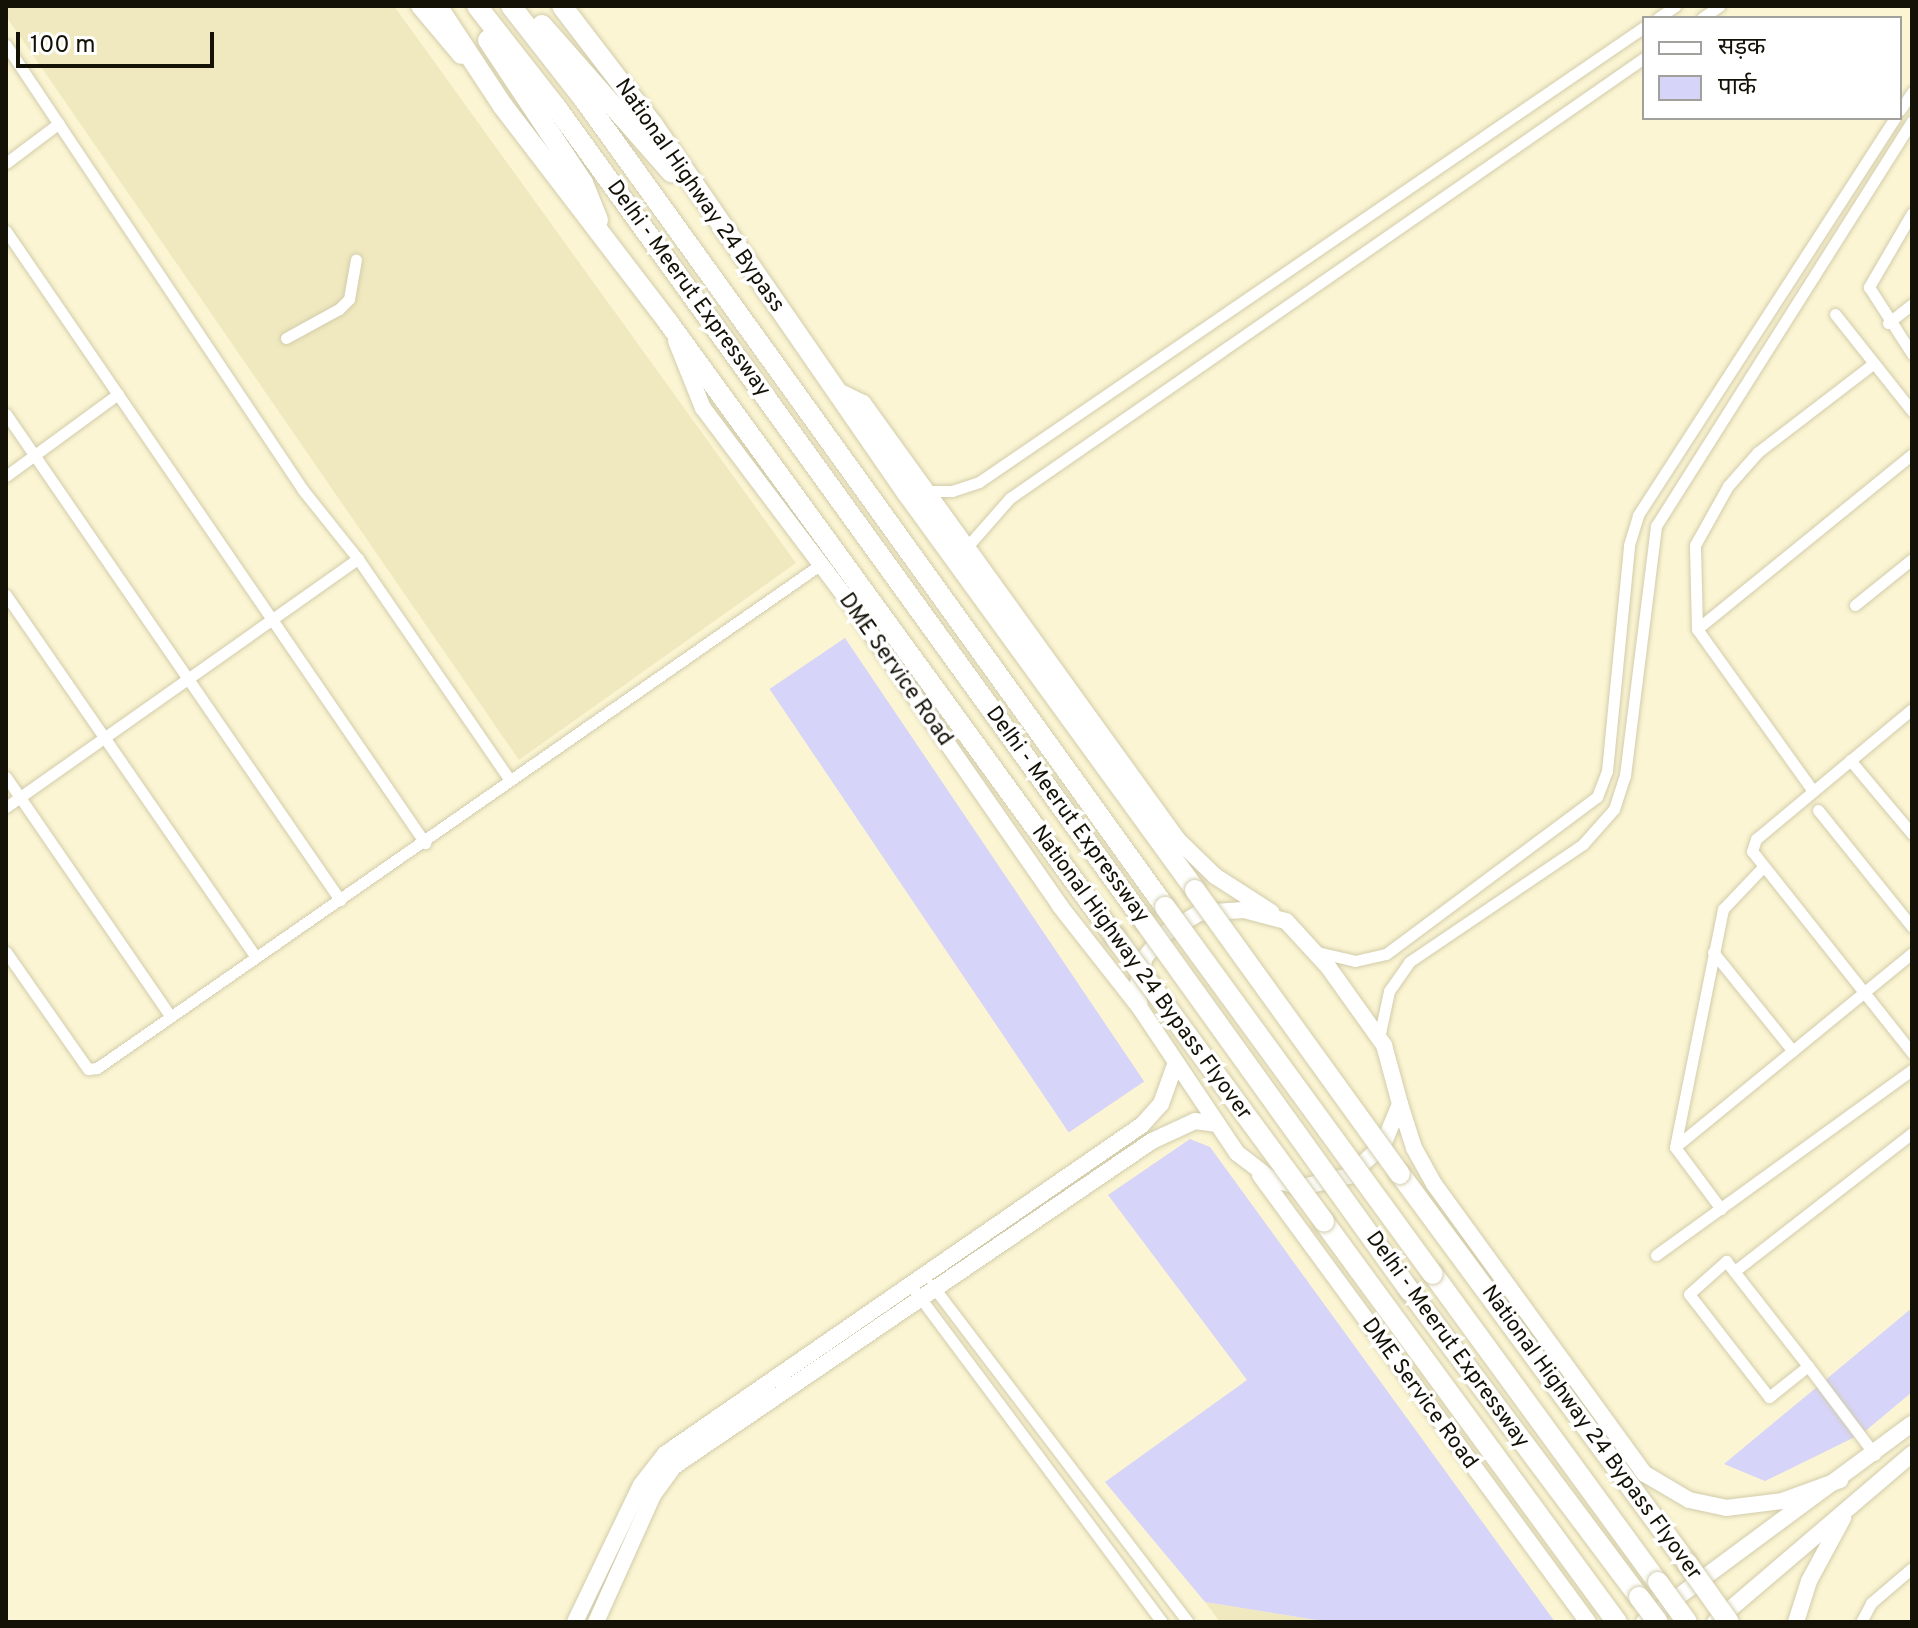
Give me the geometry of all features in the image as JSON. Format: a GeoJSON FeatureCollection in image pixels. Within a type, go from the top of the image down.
{"type":"FeatureCollection","features":[{"type":"Feature","properties":{"kind":"highway"},"geometry":{"type":"LineString","coordinates":[[437,6],[503,106],[612,253],[668,322]]}},
{"type":"Feature","properties":{"kind":"highway"},"geometry":{"type":"LineString","coordinates":[[466,6],[583,183],[612,253]]}},
{"type":"Feature","properties":{"kind":"highway","name":"Delhi - Meerut Expressway"},"geometry":{"type":"LineString","coordinates":[[477,6],[943,643],[1410,1291],[1658,1622]]}},
{"type":"Feature","properties":{"kind":"highway","name":"Delhi - Meerut Expressway"},"geometry":{"type":"LineString","coordinates":[[511,6],[583,98],[965,631],[1687,1622]]}},
{"type":"Feature","properties":{"kind":"highway"},"geometry":{"type":"LineString","coordinates":[[524,6],[726,236]]}},
{"type":"Feature","properties":{"kind":"highway","name":"National Highway 24 Bypass"},"geometry":{"type":"LineString","coordinates":[[562,6],[653,125],[726,236],[834,389]]}},
{"type":"Feature","properties":{"kind":"highway","name":"National Highway 24 Bypass Flyover"},"geometry":{"type":"LineString","coordinates":[[668,322],[1617,1622]]}},
{"type":"Feature","properties":{"kind":"highway","name":"National Highway 24 Bypass Flyover"},"geometry":{"type":"LineString","coordinates":[[834,389],[917,492],[1729,1622]]}},
{"type":"Feature","properties":{"kind":"main road"},"geometry":{"type":"LineString","coordinates":[[419,6],[503,106]]}},
{"type":"Feature","properties":{"kind":"main road","name":"DME Service Road"},"geometry":{"type":"LineString","coordinates":[[668,322],[703,408],[821,564],[1060,906],[1140,1008]]}},
{"type":"Feature","properties":{"kind":"main road"},"geometry":{"type":"LineString","coordinates":[[917,492],[966,548],[1178,840],[1215,876],[1286,921],[1313,950],[1379,1038],[1414,1148],[1434,1184],[1645,1474],[1689,1500],[1726,1508],[1782,1501],[1840,1480]]}},
{"type":"Feature","properties":{"kind":"main road"},"geometry":{"type":"LineString","coordinates":[[1286,921],[1244,910],[1199,913],[1166,933],[1145,957],[1137,987],[1140,1008],[1175,1065],[1217,1124],[1252,1165],[1271,1179],[1302,1187],[1349,1176],[1383,1145],[1400,1104]]}},
{"type":"Feature","properties":{"kind":"main road"},"geometry":{"type":"LineString","coordinates":[[575,1622],[641,1485],[665,1454],[1142,1125],[1161,1104],[1175,1065]]}},
{"type":"Feature","properties":{"kind":"main road"},"geometry":{"type":"LineString","coordinates":[[596,1622],[653,1495],[673,1467],[1152,1141],[1195,1121],[1217,1124]]}},
{"type":"Feature","properties":{"kind":"main road","name":"DME Service Road"},"geometry":{"type":"LineString","coordinates":[[1252,1165],[1588,1622]]}},
{"type":"Feature","properties":{"kind":"main road"},"geometry":{"type":"LineString","coordinates":[[1644,1622],[1875,1455],[1912,1424]]}},
{"type":"Feature","properties":{"kind":"main road"},"geometry":{"type":"LineString","coordinates":[[1715,1622],[1912,1454]]}},
{"type":"Feature","properties":{"kind":"main road"},"geometry":{"type":"LineString","coordinates":[[1796,1622],[1809,1581],[1849,1506]]}},
{"type":"Feature","properties":{"kind":"street"},"geometry":{"type":"LineString","coordinates":[[917,492],[952,491],[979,482],[1642,28]]}},
{"type":"Feature","properties":{"kind":"street"},"geometry":{"type":"LineString","coordinates":[[6,45],[303,490],[358,559],[509,779]]}},
{"type":"Feature","properties":{"kind":"street"},"geometry":{"type":"LineString","coordinates":[[966,548],[1010,498],[1642,59]]}},
{"type":"Feature","properties":{"kind":"street"},"geometry":{"type":"LineString","coordinates":[[1313,950],[1355,961],[1386,954],[1561,827],[1597,797],[1607,771],[1629,545],[1638,515],[1894,120]]}},
{"type":"Feature","properties":{"kind":"street"},"geometry":{"type":"LineString","coordinates":[[1379,1038],[1389,991],[1409,962],[1583,844],[1614,809],[1625,775],[1656,526],[1912,121]]}},
{"type":"Feature","properties":{"kind":"street"},"geometry":{"type":"LineString","coordinates":[[6,163],[59,123]]}},
{"type":"Feature","properties":{"kind":"street"},"geometry":{"type":"LineString","coordinates":[[1912,213],[1869,282],[1888,323],[1912,354]]}},
{"type":"Feature","properties":{"kind":"street"},"geometry":{"type":"LineString","coordinates":[[6,231],[425,843]]}},
{"type":"Feature","properties":{"kind":"street"},"geometry":{"type":"LineString","coordinates":[[286,338],[339,309],[349,299],[356,260]]}},
{"type":"Feature","properties":{"kind":"street"},"geometry":{"type":"LineString","coordinates":[[1888,323],[1912,304]]}},
{"type":"Feature","properties":{"kind":"street"},"geometry":{"type":"LineString","coordinates":[[1835,314],[1912,411]]}},
{"type":"Feature","properties":{"kind":"street"},"geometry":{"type":"LineString","coordinates":[[1813,791],[1697,629],[1695,545],[1728,486],[1758,452],[1874,363]]}},
{"type":"Feature","properties":{"kind":"street"},"geometry":{"type":"LineString","coordinates":[[6,476],[118,394]]}},
{"type":"Feature","properties":{"kind":"street"},"geometry":{"type":"LineString","coordinates":[[6,414],[340,900]]}},
{"type":"Feature","properties":{"kind":"street"},"geometry":{"type":"LineString","coordinates":[[1697,629],[1912,454]]}},
{"type":"Feature","properties":{"kind":"street"},"geometry":{"type":"LineString","coordinates":[[6,807],[358,559]]}},
{"type":"Feature","properties":{"kind":"street"},"geometry":{"type":"LineString","coordinates":[[1855,605],[1912,559]]}},
{"type":"Feature","properties":{"kind":"street"},"geometry":{"type":"LineString","coordinates":[[6,952],[88,1069],[97,1068],[169,1014],[425,843],[509,779],[821,564]]}},
{"type":"Feature","properties":{"kind":"street"},"geometry":{"type":"LineString","coordinates":[[6,595],[254,955]]}},
{"type":"Feature","properties":{"kind":"street"},"geometry":{"type":"LineString","coordinates":[[1912,729],[1907,713],[1756,839],[1752,851],[1762,868],[1912,1053]]}},
{"type":"Feature","properties":{"kind":"street"},"geometry":{"type":"LineString","coordinates":[[1850,760],[1912,834]]}},
{"type":"Feature","properties":{"kind":"street"},"geometry":{"type":"LineString","coordinates":[[6,777],[169,1014]]}},
{"type":"Feature","properties":{"kind":"street"},"geometry":{"type":"LineString","coordinates":[[1818,810],[1912,927]]}},
{"type":"Feature","properties":{"kind":"street"},"geometry":{"type":"LineString","coordinates":[[1561,827],[1583,844]]}},
{"type":"Feature","properties":{"kind":"street"},"geometry":{"type":"LineString","coordinates":[[1721,1209],[1675,1147],[1725,905],[1762,868]]}},
{"type":"Feature","properties":{"kind":"street"},"geometry":{"type":"LineString","coordinates":[[1713,952],[1793,1051]]}},
{"type":"Feature","properties":{"kind":"street"},"geometry":{"type":"LineString","coordinates":[[1675,1147],[1912,953]]}},
{"type":"Feature","properties":{"kind":"street"},"geometry":{"type":"LineString","coordinates":[[1656,1255],[1912,1070]]}},
{"type":"Feature","properties":{"kind":"street"},"geometry":{"type":"LineString","coordinates":[[1736,1270],[1912,1133]]}},
{"type":"Feature","properties":{"kind":"street"},"geometry":{"type":"LineString","coordinates":[[1808,1366],[1766,1397],[1690,1297],[1690,1290],[1726,1261],[1736,1270],[1875,1455]]}},
{"type":"Feature","properties":{"kind":"street"},"geometry":{"type":"LineString","coordinates":[[917,1279],[1188,1622]]}},
{"type":"Feature","properties":{"kind":"street"},"geometry":{"type":"LineString","coordinates":[[928,1293],[1162,1622]]}},
{"type":"Feature","properties":{"kind":"street"},"geometry":{"type":"LineString","coordinates":[[1861,1622],[1871,1603],[1912,1568]]}},
{"type":"Feature","properties":{"kind":"shaded area"},"geometry":{"type":"Polygon","coordinates":[[[6,6],[394,6],[796,563],[519,760],[6,16],[6,6]]]}},
{"type":"Feature","properties":{"kind":"shaded area"},"geometry":{"type":"Polygon","coordinates":[[[1205,1602],[1329,1622],[1220,1622],[1205,1602]]]}},
{"type":"Feature","properties":{"kind":"green space"},"geometry":{"type":"Polygon","coordinates":[[[845,638],[1144,1082],[1069,1132],[770,689],[845,638]]]}},
{"type":"Feature","properties":{"kind":"green space"},"geometry":{"type":"Polygon","coordinates":[[[1190,1139],[1210,1147],[1555,1622],[1329,1622],[1205,1602],[1105,1482],[1247,1380],[1108,1195],[1190,1139]]]}},
{"type":"Feature","properties":{"kind":"green space"},"geometry":{"type":"Polygon","coordinates":[[[1912,1308],[1912,1392],[1863,1433],[1765,1481],[1724,1464],[1912,1308]]]}}]}
